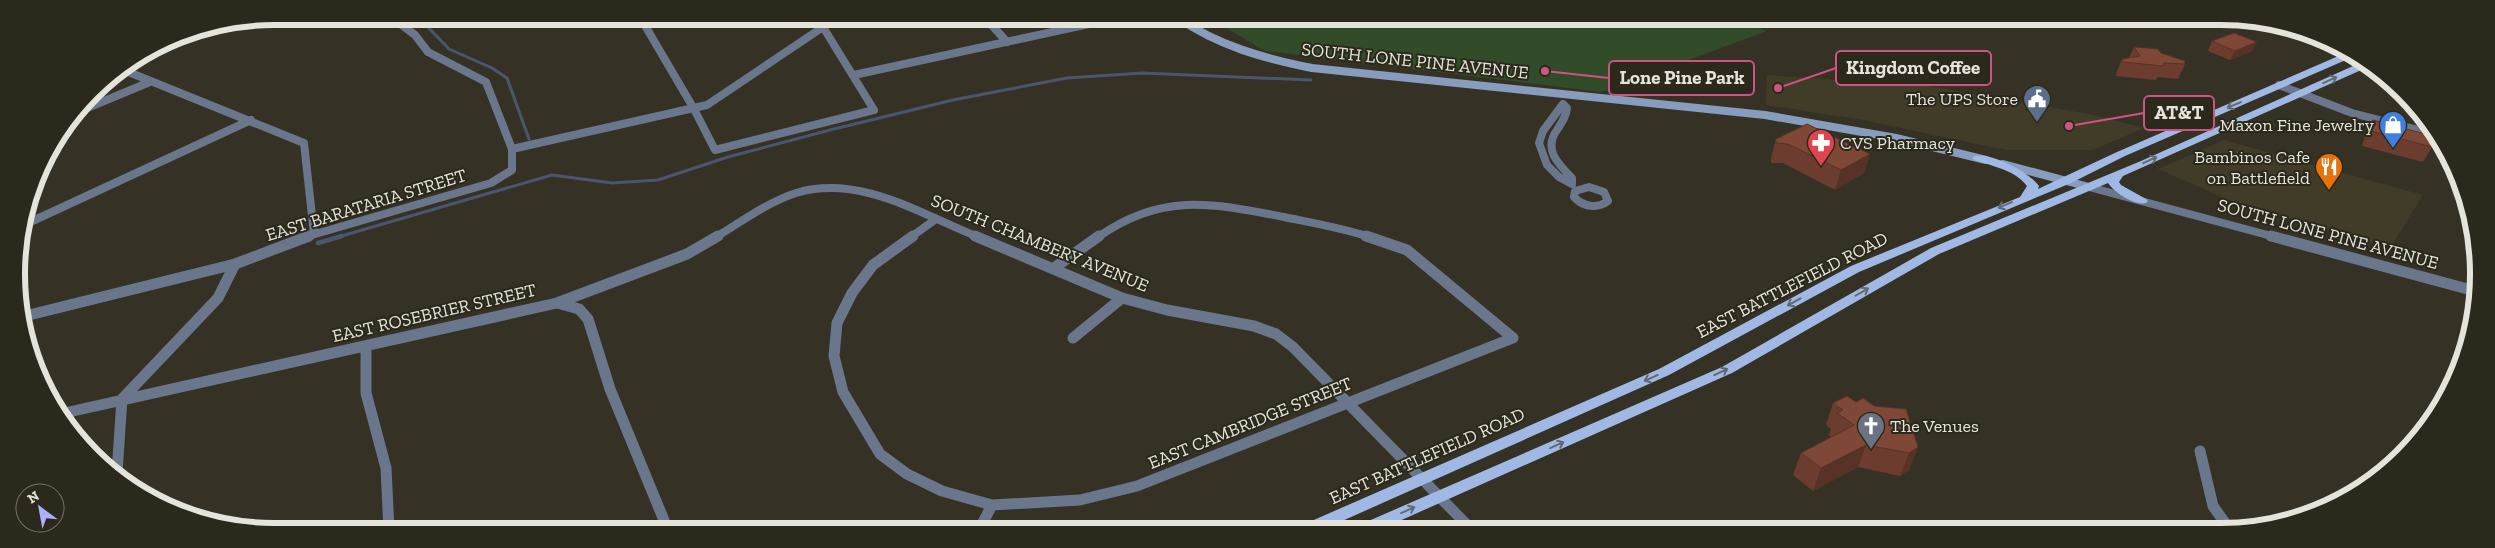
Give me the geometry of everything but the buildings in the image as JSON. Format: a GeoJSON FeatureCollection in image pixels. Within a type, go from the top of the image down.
{"type":"FeatureCollection","features":[{"type":"Feature","properties":{"kind":"main road","name":"SOUTH LONE PINE AVENUE"},"geometry":{"type":"LineString","coordinates":[[1189,25],[1229,46],[1296,65],[1346,73],[1781,117],[1896,138],[2089,186]]}},
{"type":"Feature","properties":{"kind":"main road","name":"EAST BATTLEFIELD ROAD"},"geometry":{"type":"LineString","coordinates":[[1322,523],[1664,372],[1855,269],[2066,181],[2121,154],[2344,57]]}},
{"type":"Feature","properties":{"kind":"main road","name":"EAST BATTLEFIELD ROAD"},"geometry":{"type":"LineString","coordinates":[[1379,523],[1727,370],[1935,251],[2120,173],[2359,67]]}},
{"type":"Feature","properties":{"kind":"main road"},"geometry":{"type":"LineString","coordinates":[[1978,158],[2007,168],[2029,180],[2033,186],[2031,192],[2025,197]]}},
{"type":"Feature","properties":{"kind":"main road"},"geometry":{"type":"LineString","coordinates":[[2120,173],[2113,182],[2117,188],[2142,201]]}},
{"type":"Feature","properties":{"kind":"street"},"geometry":{"type":"LineString","coordinates":[[402,25],[415,35],[428,52],[478,76],[486,82],[512,149],[707,105],[826,25]]}},
{"type":"Feature","properties":{"kind":"street"},"geometry":{"type":"LineString","coordinates":[[645,25],[694,109],[715,150],[874,110],[823,27]]}},
{"type":"Feature","properties":{"kind":"street"},"geometry":{"type":"LineString","coordinates":[[992,25],[1007,42]]}},
{"type":"Feature","properties":{"kind":"street"},"geometry":{"type":"LineString","coordinates":[[854,76],[1085,25]]}},
{"type":"Feature","properties":{"kind":"street"},"geometry":{"type":"LineString","coordinates":[[127,73],[252,120],[304,143],[314,234]]}},
{"type":"Feature","properties":{"kind":"street"},"geometry":{"type":"LineString","coordinates":[[90,107],[150,82]]}},
{"type":"Feature","properties":{"kind":"street"},"geometry":{"type":"LineString","coordinates":[[2279,85],[2357,114],[2425,132]]}},
{"type":"Feature","properties":{"kind":"street"},"geometry":{"type":"LineString","coordinates":[[1562,104],[1567,108],[1567,114],[1551,137],[1550,146],[1552,154],[1572,178],[1576,186],[1563,180],[1554,172],[1543,157],[1539,145],[1542,132],[1557,112],[1557,108],[1562,104],[1564,94]]}},
{"type":"Feature","properties":{"kind":"street"},"geometry":{"type":"LineString","coordinates":[[1557,112],[1567,114]]}},
{"type":"Feature","properties":{"kind":"street"},"geometry":{"type":"LineString","coordinates":[[31,222],[252,120]]}},
{"type":"Feature","properties":{"kind":"street"},"geometry":{"type":"LineString","coordinates":[[1539,145],[1550,146]]}},
{"type":"Feature","properties":{"kind":"street","name":"EAST BARATARIA STREET"},"geometry":{"type":"LineString","coordinates":[[29,315],[234,264],[314,234],[491,183],[512,170],[512,149]]}},
{"type":"Feature","properties":{"kind":"street","name":"SOUTH LONE PINE AVENUE"},"geometry":{"type":"LineString","coordinates":[[2089,186],[2469,289]]}},
{"type":"Feature","properties":{"kind":"street","name":"SOUTH CHAMBERY AVENUE"},"geometry":{"type":"LineString","coordinates":[[796,193],[837,187],[870,192],[1122,298],[1167,310],[1254,326],[1276,334],[1293,347],[1465,523]]}},
{"type":"Feature","properties":{"kind":"street","name":"EAST ROSEBRIER STREET"},"geometry":{"type":"LineString","coordinates":[[67,412],[558,303],[687,254],[769,206],[796,193]]}},
{"type":"Feature","properties":{"kind":"street","name":"EAST CAMBRIDGE STREET"},"geometry":{"type":"LineString","coordinates":[[936,219],[873,265],[852,292],[838,323],[834,356],[843,392],[880,454],[907,474],[942,491],[992,505],[1080,500],[1137,486],[1513,338],[1429,266],[1407,250],[1349,230],[1221,205],[1165,206],[1140,214],[1115,225],[1054,268]]}},
{"type":"Feature","properties":{"kind":"street"},"geometry":{"type":"LineString","coordinates":[[117,468],[122,399],[218,298],[234,264]]}},
{"type":"Feature","properties":{"kind":"street"},"geometry":{"type":"LineString","coordinates":[[1073,338],[1122,298]]}},
{"type":"Feature","properties":{"kind":"street"},"geometry":{"type":"LineString","coordinates":[[558,303],[579,309],[588,319],[610,389],[665,523]]}},
{"type":"Feature","properties":{"kind":"street"},"geometry":{"type":"LineString","coordinates":[[366,347],[366,393],[386,468],[389,523]]}},
{"type":"Feature","properties":{"kind":"street"},"geometry":{"type":"LineString","coordinates":[[2200,451],[2213,506],[2225,523]]}},
{"type":"Feature","properties":{"kind":"street"},"geometry":{"type":"LineString","coordinates":[[983,523],[992,505]]}},
{"type":"Feature","properties":{"kind":"shaded area"},"geometry":{"type":"Polygon","coordinates":[[[1767,75],[1929,86],[2094,115],[2144,128],[2093,150],[2006,150],[1863,120],[1766,105],[1767,75]]]}},
{"type":"Feature","properties":{"kind":"shaded area"},"geometry":{"type":"Polygon","coordinates":[[[2224,140],[2423,195],[2390,248],[2226,199],[2158,169],[2224,140]]]}},
{"type":"Feature","properties":{"kind":"green space"},"geometry":{"type":"Polygon","coordinates":[[[1221,25],[1749,25],[1767,31],[1601,92],[1265,51],[1221,25]]]}},
{"type":"Feature","properties":{"kind":"waterway"},"geometry":{"type":"LineString","coordinates":[[426,25],[449,49],[492,68],[507,78],[529,139]]}},
{"type":"Feature","properties":{"kind":"waterway"},"geometry":{"type":"LineString","coordinates":[[338,237],[552,175],[612,183],[658,180],[728,157],[830,130],[953,100],[1067,78],[1142,73],[1311,80]]}},
{"type":"Feature","properties":{"kind":"waterway"},"geometry":{"type":"LineString","coordinates":[[318,243],[342,236]]}},
{"type":"Feature","properties":{"kind":"place","name":"Lone Pine Park"},"geometry":{"type":"Point","coordinates":[1545,71]}},
{"type":"Feature","properties":{"kind":"place","name":"Kingdom Coffee"},"geometry":{"type":"Point","coordinates":[1778,88]}},
{"type":"Feature","properties":{"kind":"place","name":"The UPS Store"},"geometry":{"type":"Point","coordinates":[2037,123]}},
{"type":"Feature","properties":{"kind":"place","name":"AT&T"},"geometry":{"type":"Point","coordinates":[2069,126]}},
{"type":"Feature","properties":{"kind":"place","name":"Maxon Fine Jewelry"},"geometry":{"type":"Point","coordinates":[2393,149]}},
{"type":"Feature","properties":{"kind":"place","name":"CVS Pharmacy"},"geometry":{"type":"Point","coordinates":[1821,167]}},
{"type":"Feature","properties":{"kind":"place","name":"Bambinos Cafe on Battlefield"},"geometry":{"type":"Point","coordinates":[2329,191]}},
{"type":"Feature","properties":{"kind":"place","name":"The Venues"},"geometry":{"type":"Point","coordinates":[1871,450]}}]}
